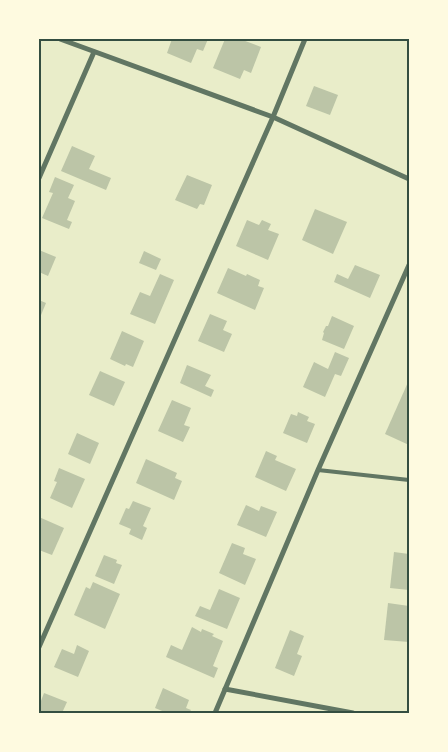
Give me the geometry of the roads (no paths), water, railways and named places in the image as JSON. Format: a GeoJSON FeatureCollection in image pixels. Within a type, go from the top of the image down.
{"type":"FeatureCollection","features":[{"type":"Feature","properties":{"kind":"street"},"geometry":{"type":"LineString","coordinates":[[60,39],[273,116],[409,178]]}},
{"type":"Feature","properties":{"kind":"street"},"geometry":{"type":"LineString","coordinates":[[39,647],[273,116],[304,39]]}},
{"type":"Feature","properties":{"kind":"street"},"geometry":{"type":"LineString","coordinates":[[39,178],[94,52]]}},
{"type":"Feature","properties":{"kind":"street"},"geometry":{"type":"LineString","coordinates":[[215,713],[318,470],[407,274],[409,265]]}},
{"type":"Feature","properties":{"kind":"street"},"geometry":{"type":"LineString","coordinates":[[225,689],[353,713]]}},
{"type":"Feature","properties":{"kind":"lane"},"geometry":{"type":"LineString","coordinates":[[318,470],[409,480]]}}]}
